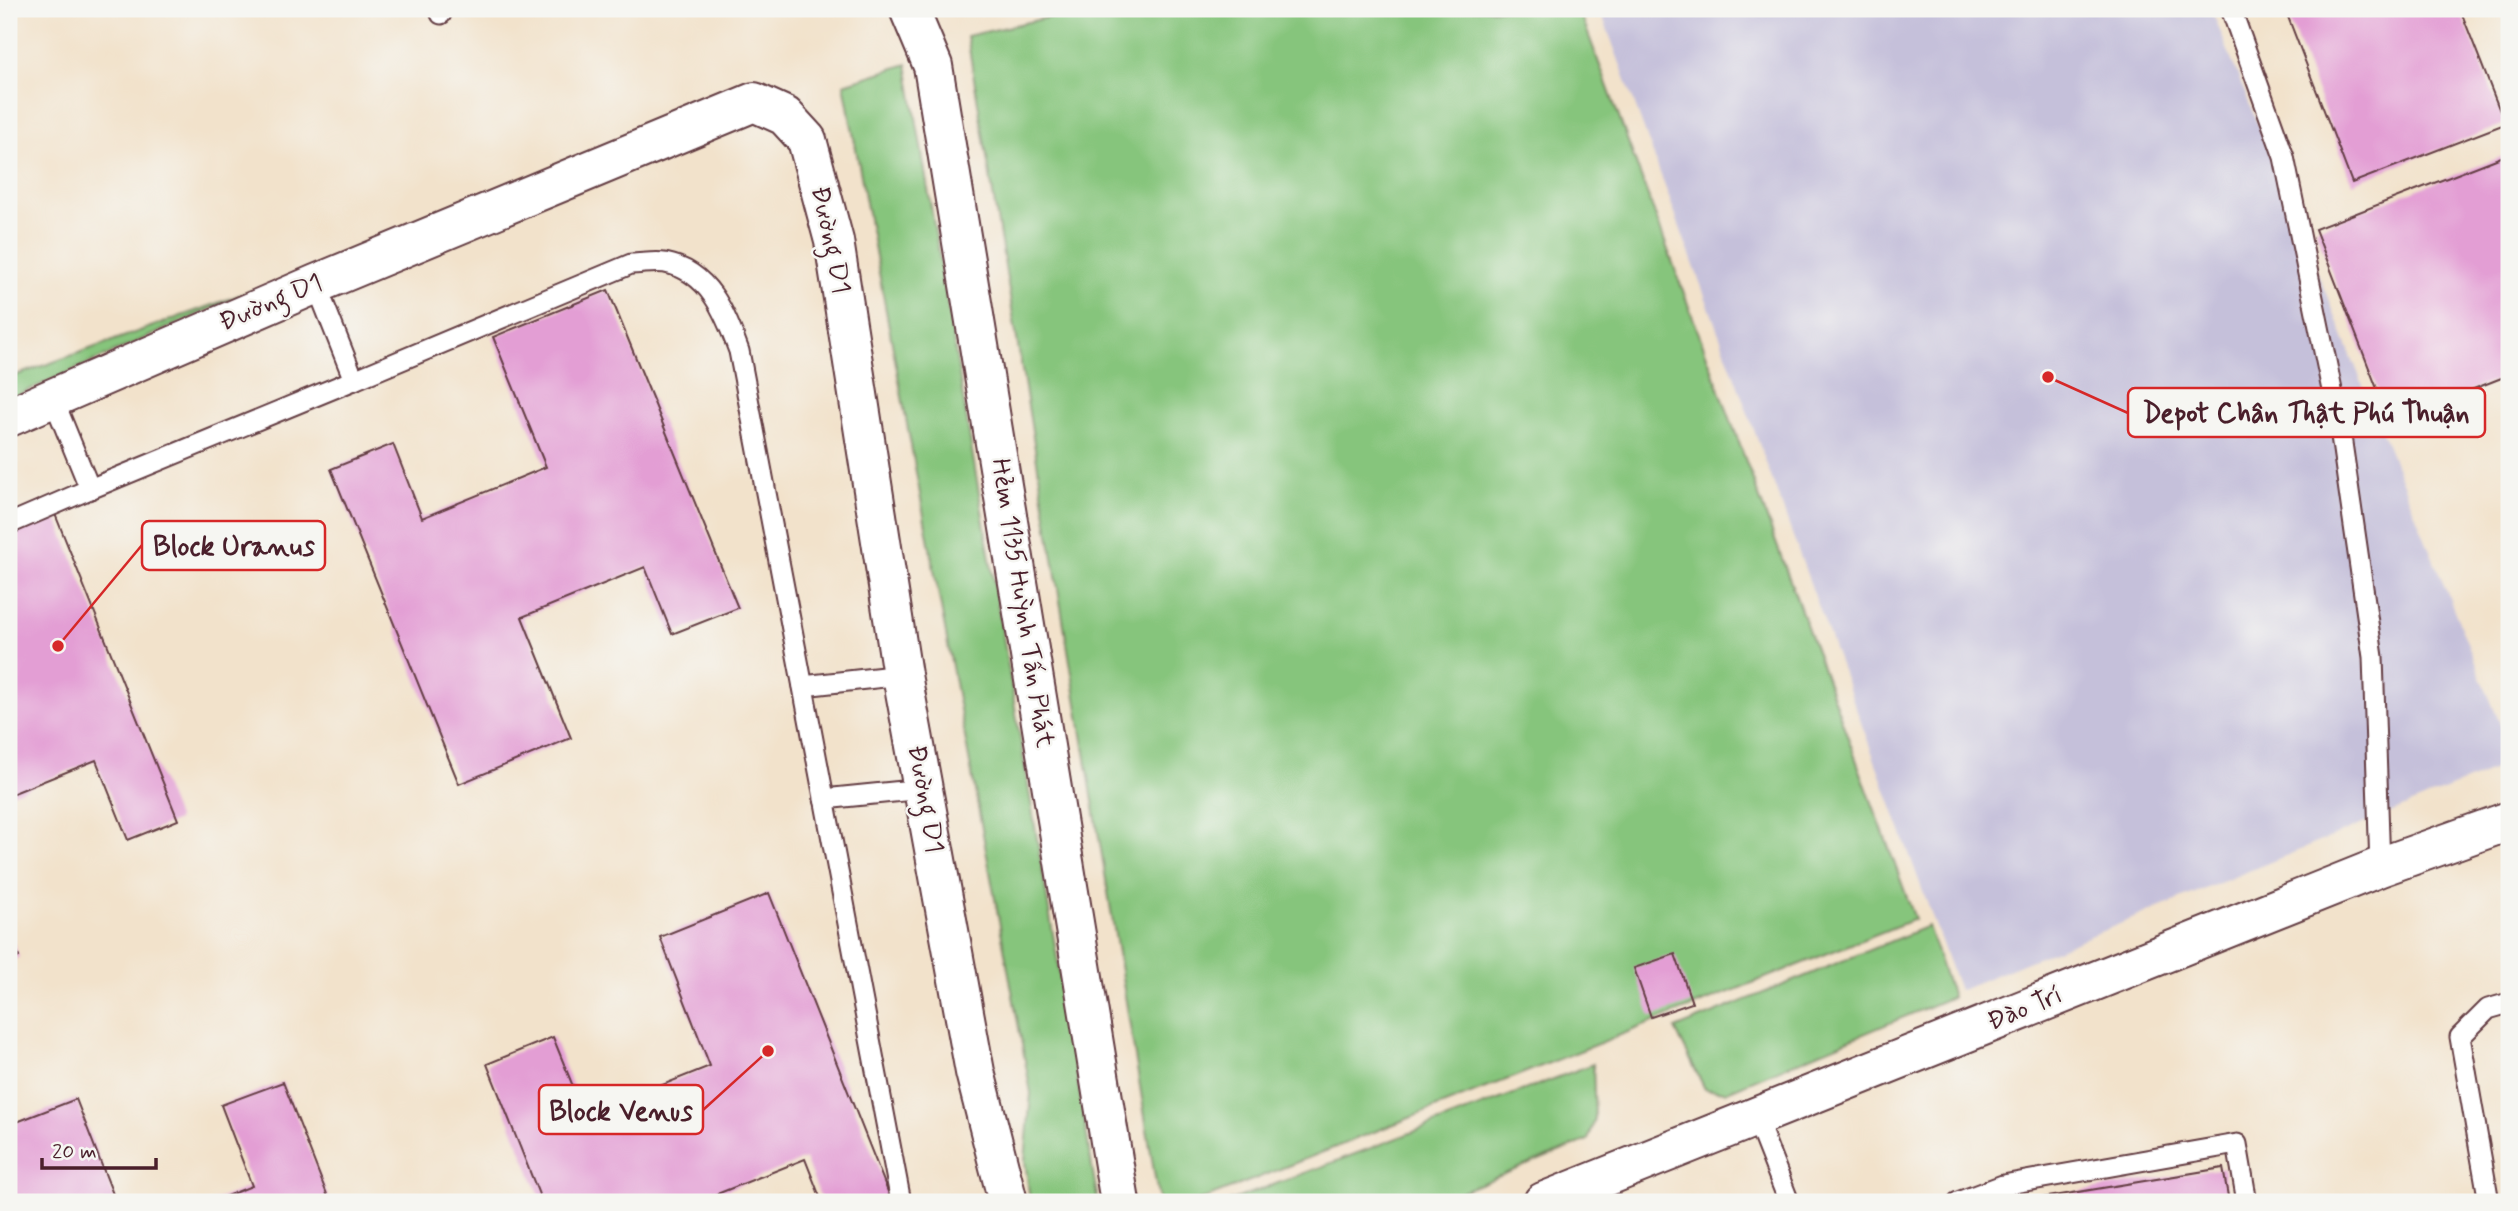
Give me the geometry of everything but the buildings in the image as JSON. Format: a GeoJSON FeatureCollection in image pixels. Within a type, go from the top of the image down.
{"type":"FeatureCollection","features":[{"type":"Feature","properties":{"kind":"street","name":"Hẻm 1135 Huỳnh Tấn Phát"},"geometry":{"type":"LineString","coordinates":[[909,9],[933,66],[1120,1202]]}},
{"type":"Feature","properties":{"kind":"street","name":"Đường D1"},"geometry":{"type":"LineString","coordinates":[[9,417],[52,396],[316,284],[754,102],[785,116],[807,140],[834,241],[902,675],[975,1072],[1008,1202]]}},
{"type":"Feature","properties":{"kind":"street","name":"Đào Trí"},"geometry":{"type":"LineString","coordinates":[[1544,1202],[1604,1190],[1756,1118],[2380,867],[2509,821]]}},
{"type":"Feature","properties":{"kind":"lane"},"geometry":{"type":"LineString","coordinates":[[2231,9],[2284,157],[2340,429],[2373,657],[2380,867]]}},
{"type":"Feature","properties":{"kind":"lane"},"geometry":{"type":"LineString","coordinates":[[9,524],[631,264],[664,263],[695,274],[724,310],[738,351],[901,1202]]}},
{"type":"Feature","properties":{"kind":"lane"},"geometry":{"type":"LineString","coordinates":[[316,284],[355,380]]}},
{"type":"Feature","properties":{"kind":"lane"},"geometry":{"type":"LineString","coordinates":[[52,396],[90,489]]}},
{"type":"Feature","properties":{"kind":"lane"},"geometry":{"type":"LineString","coordinates":[[803,686],[902,675]]}},
{"type":"Feature","properties":{"kind":"lane"},"geometry":{"type":"LineString","coordinates":[[824,799],[923,789]]}},
{"type":"Feature","properties":{"kind":"lane"},"geometry":{"type":"LineString","coordinates":[[2489,1202],[2460,1037],[2488,1009],[2509,1003]]}},
{"type":"Feature","properties":{"kind":"lane"},"geometry":{"type":"LineString","coordinates":[[1756,1118],[1789,1202]]}},
{"type":"Feature","properties":{"kind":"lane"},"geometry":{"type":"LineString","coordinates":[[1958,1202],[2003,1185],[2237,1144],[2247,1202]]}},
{"type":"Feature","properties":{"kind":"shaded area"},"geometry":{"type":"Polygon","coordinates":[[[1600,9],[2211,9],[2509,746],[2509,764],[1959,990],[1600,9]]]}},
{"type":"Feature","properties":{"kind":"green space"},"geometry":{"type":"Polygon","coordinates":[[[1085,9],[1579,9],[1915,919],[1196,1202],[1159,1202],[967,36],[1085,9]]]}},
{"type":"Feature","properties":{"kind":"green space"},"geometry":{"type":"Polygon","coordinates":[[[907,64],[1098,1202],[1030,1202],[1025,1160],[1031,1093],[844,84],[907,64]]]}},
{"type":"Feature","properties":{"kind":"green space"},"geometry":{"type":"Polygon","coordinates":[[[251,291],[9,399],[9,378],[251,291]]]}},
{"type":"Feature","properties":{"kind":"green space"},"geometry":{"type":"Polygon","coordinates":[[[1928,926],[1952,997],[1725,1092],[1705,1089],[1675,1029],[1928,926]]]}},
{"type":"Feature","properties":{"kind":"green space"},"geometry":{"type":"Polygon","coordinates":[[[1593,1064],[1595,1119],[1588,1140],[1436,1202],[1228,1202],[1593,1064]]]}},
{"type":"Feature","properties":{"kind":"place","name":"Depot Chân Thật Phú Thuận"},"geometry":{"type":"Point","coordinates":[2048,377]}},
{"type":"Feature","properties":{"kind":"place","name":"Block Uranus"},"geometry":{"type":"Point","coordinates":[58,646]}},
{"type":"Feature","properties":{"kind":"place","name":"Block Venus"},"geometry":{"type":"Point","coordinates":[768,1051]}}]}
